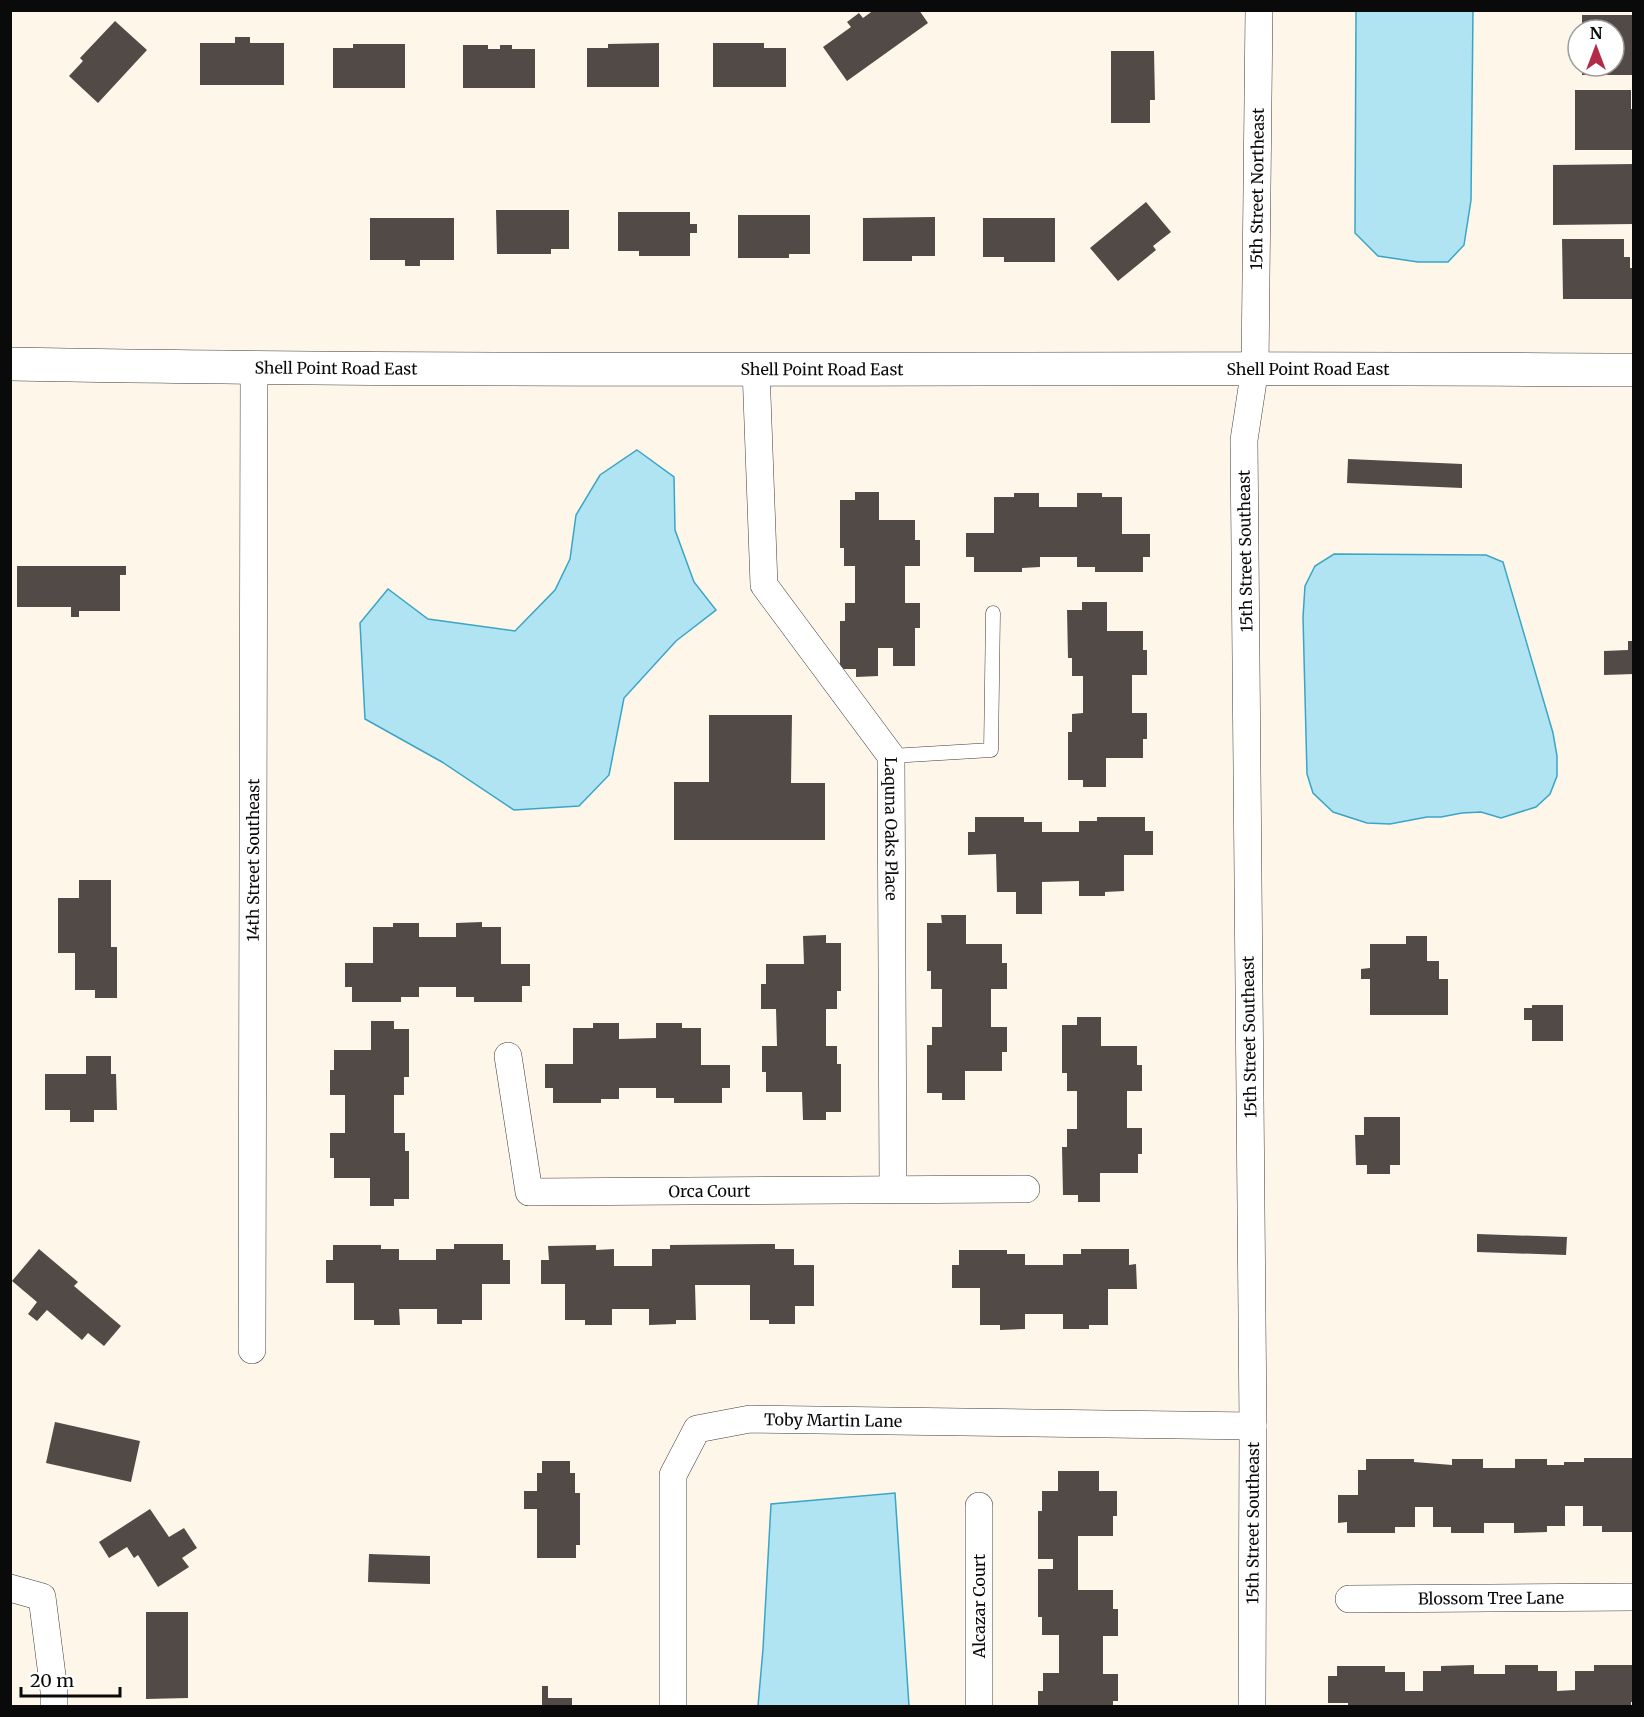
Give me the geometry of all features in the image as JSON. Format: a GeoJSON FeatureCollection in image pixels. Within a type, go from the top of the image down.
{"type":"FeatureCollection","features":[{"type":"Feature","properties":{"kind":"street","name":"15th Street Northeast"},"geometry":{"type":"LineString","coordinates":[[1255,368],[1259,10]]}},
{"type":"Feature","properties":{"kind":"street","name":"Shell Point Road East"},"geometry":{"type":"LineString","coordinates":[[10,364],[254,368],[1634,370]]}},
{"type":"Feature","properties":{"kind":"street","name":"14th Street Southeast"},"geometry":{"type":"LineString","coordinates":[[252,1350],[254,368]]}},
{"type":"Feature","properties":{"kind":"street","name":"15th Street Southeast"},"geometry":{"type":"LineString","coordinates":[[1252,1707],[1253,1426],[1244,440],[1255,368]]}},
{"type":"Feature","properties":{"kind":"street","name":"Laquna Oaks Place"},"geometry":{"type":"LineString","coordinates":[[756,369],[764,585],[891,756],[893,1188]]}},
{"type":"Feature","properties":{"kind":"street","name":"Orca Court"},"geometry":{"type":"LineString","coordinates":[[508,1056],[529,1191],[1026,1189]]}},
{"type":"Feature","properties":{"kind":"street","name":"Toby Martin Lane"},"geometry":{"type":"LineString","coordinates":[[673,1707],[674,1475],[697,1429],[750,1419],[1253,1426]]}},
{"type":"Feature","properties":{"kind":"street","name":"Alcazar Court"},"geometry":{"type":"LineString","coordinates":[[979,1506],[979,1707]]}},
{"type":"Feature","properties":{"kind":"street"},"geometry":{"type":"LineString","coordinates":[[10,1588],[42,1598],[54,1707]]}},
{"type":"Feature","properties":{"kind":"street","name":"Blossom Tree Lane"},"geometry":{"type":"LineString","coordinates":[[1349,1599],[1634,1597]]}},
{"type":"Feature","properties":{"kind":"lane"},"geometry":{"type":"LineString","coordinates":[[891,756],[990,750],[993,613]]}},
{"type":"Feature","properties":{"kind":"water"},"geometry":{"type":"Polygon","coordinates":[[[1356,11],[1473,11],[1471,200],[1464,245],[1448,262],[1418,262],[1378,256],[1355,233],[1356,11]]]}},
{"type":"Feature","properties":{"kind":"water"},"geometry":{"type":"Polygon","coordinates":[[[637,450],[674,477],[675,530],[694,582],[716,610],[676,641],[624,698],[609,775],[579,806],[514,810],[442,762],[365,719],[360,623],[388,589],[428,619],[515,631],[555,590],[570,559],[576,515],[600,475],[637,450]]]}},
{"type":"Feature","properties":{"kind":"water"},"geometry":{"type":"Polygon","coordinates":[[[1334,554],[1486,555],[1503,562],[1553,733],[1557,756],[1557,776],[1550,794],[1536,807],[1501,818],[1481,812],[1427,817],[1390,824],[1367,823],[1333,812],[1313,793],[1307,774],[1303,617],[1305,586],[1315,566],[1334,554]]]}},
{"type":"Feature","properties":{"kind":"water"},"geometry":{"type":"Polygon","coordinates":[[[895,1493],[909,1706],[758,1706],[771,1504],[895,1493]]]}},
{"type":"Feature","properties":{"kind":"building"},"geometry":{"type":"Polygon","coordinates":[[[874,10],[919,10],[928,23],[847,81],[823,47],[851,27],[847,22],[859,13],[863,18],[874,10]]]}},
{"type":"Feature","properties":{"kind":"building"},"geometry":{"type":"Polygon","coordinates":[[[1582,15],[1634,15],[1634,75],[1626,75],[1626,18],[1582,18],[1582,15]]]}},
{"type":"Feature","properties":{"kind":"building"},"geometry":{"type":"Polygon","coordinates":[[[115,21],[147,50],[98,103],[69,76],[83,61],[80,58],[115,21]]]}},
{"type":"Feature","properties":{"kind":"building"},"geometry":{"type":"Polygon","coordinates":[[[235,37],[250,37],[250,43],[284,43],[284,85],[200,85],[200,43],[235,43],[235,37]]]}},
{"type":"Feature","properties":{"kind":"building"},"geometry":{"type":"Polygon","coordinates":[[[659,43],[659,87],[587,87],[587,48],[608,48],[608,44],[659,43]]]}},
{"type":"Feature","properties":{"kind":"building"},"geometry":{"type":"Polygon","coordinates":[[[713,43],[764,43],[764,48],[786,48],[786,87],[713,87],[713,43]]]}},
{"type":"Feature","properties":{"kind":"building"},"geometry":{"type":"Polygon","coordinates":[[[353,44],[405,44],[405,88],[333,88],[333,48],[353,48],[353,44]]]}},
{"type":"Feature","properties":{"kind":"building"},"geometry":{"type":"Polygon","coordinates":[[[463,45],[488,45],[488,49],[500,49],[500,45],[512,45],[512,49],[535,49],[535,88],[463,88],[463,45]]]}},
{"type":"Feature","properties":{"kind":"building"},"geometry":{"type":"Polygon","coordinates":[[[1111,51],[1154,51],[1155,100],[1150,100],[1150,123],[1111,123],[1111,51]]]}},
{"type":"Feature","properties":{"kind":"building"},"geometry":{"type":"Polygon","coordinates":[[[1575,90],[1631,90],[1631,109],[1634,109],[1634,150],[1575,150],[1575,90]]]}},
{"type":"Feature","properties":{"kind":"building"},"geometry":{"type":"Polygon","coordinates":[[[1634,164],[1634,224],[1553,225],[1553,165],[1634,164]]]}},
{"type":"Feature","properties":{"kind":"building"},"geometry":{"type":"Polygon","coordinates":[[[1146,202],[1171,232],[1153,246],[1156,250],[1118,281],[1090,248],[1146,202]]]}},
{"type":"Feature","properties":{"kind":"building"},"geometry":{"type":"Polygon","coordinates":[[[496,210],[569,210],[569,249],[551,249],[551,254],[497,254],[496,210]]]}},
{"type":"Feature","properties":{"kind":"building"},"geometry":{"type":"Polygon","coordinates":[[[618,212],[690,212],[690,224],[697,224],[697,233],[690,233],[690,256],[639,256],[639,251],[618,251],[618,212]]]}},
{"type":"Feature","properties":{"kind":"building"},"geometry":{"type":"Polygon","coordinates":[[[738,215],[810,215],[810,254],[789,254],[789,258],[738,258],[738,215]]]}},
{"type":"Feature","properties":{"kind":"building"},"geometry":{"type":"Polygon","coordinates":[[[935,217],[935,256],[912,256],[912,261],[863,261],[863,218],[935,217]]]}},
{"type":"Feature","properties":{"kind":"building"},"geometry":{"type":"Polygon","coordinates":[[[370,218],[454,218],[454,260],[420,260],[420,266],[405,266],[405,260],[370,260],[370,218]]]}},
{"type":"Feature","properties":{"kind":"building"},"geometry":{"type":"Polygon","coordinates":[[[983,218],[1055,218],[1055,262],[1004,262],[1004,257],[983,257],[983,218]]]}},
{"type":"Feature","properties":{"kind":"building"},"geometry":{"type":"Polygon","coordinates":[[[1562,239],[1624,239],[1624,257],[1630,257],[1630,268],[1634,268],[1634,299],[1563,299],[1562,239]]]}},
{"type":"Feature","properties":{"kind":"building"},"geometry":{"type":"Polygon","coordinates":[[[1348,459],[1462,464],[1462,488],[1347,483],[1348,459]]]}},
{"type":"Feature","properties":{"kind":"building"},"geometry":{"type":"Polygon","coordinates":[[[855,492],[879,492],[879,520],[915,520],[915,540],[920,540],[920,566],[905,566],[905,603],[920,603],[920,628],[915,628],[915,666],[893,666],[893,648],[878,648],[878,676],[856,677],[856,669],[840,669],[840,621],[845,621],[845,603],[855,603],[855,566],[844,566],[844,548],[840,548],[840,500],[855,500],[855,492]]]}},
{"type":"Feature","properties":{"kind":"building"},"geometry":{"type":"Polygon","coordinates":[[[1014,493],[1039,493],[1039,507],[1077,507],[1077,493],[1102,493],[1102,497],[1122,497],[1122,534],[1150,534],[1150,557],[1143,557],[1143,572],[1095,572],[1095,567],[1077,567],[1077,557],[1040,557],[1040,567],[1022,568],[1022,572],[974,572],[974,557],[966,557],[966,533],[994,533],[994,497],[1014,497],[1014,493]]]}},
{"type":"Feature","properties":{"kind":"building"},"geometry":{"type":"Polygon","coordinates":[[[17,566],[126,566],[126,575],[120,575],[120,611],[79,611],[79,617],[71,617],[71,607],[17,607],[17,566]]]}},
{"type":"Feature","properties":{"kind":"building"},"geometry":{"type":"Polygon","coordinates":[[[1082,602],[1107,602],[1107,631],[1143,631],[1143,650],[1147,650],[1147,675],[1132,675],[1132,713],[1147,713],[1147,739],[1143,739],[1143,758],[1106,758],[1106,787],[1083,787],[1083,780],[1068,780],[1068,732],[1072,732],[1072,714],[1083,713],[1083,676],[1072,676],[1072,658],[1068,658],[1067,610],[1082,610],[1082,602]]]}},
{"type":"Feature","properties":{"kind":"building"},"geometry":{"type":"Polygon","coordinates":[[[1628,641],[1634,641],[1634,674],[1604,675],[1604,651],[1628,650],[1628,641]]]}},
{"type":"Feature","properties":{"kind":"building"},"geometry":{"type":"Polygon","coordinates":[[[709,715],[792,715],[791,783],[825,783],[825,840],[674,840],[674,782],[709,782],[709,715]]]}},
{"type":"Feature","properties":{"kind":"building"},"geometry":{"type":"Polygon","coordinates":[[[975,817],[1024,817],[1024,822],[1042,822],[1042,832],[1079,832],[1079,821],[1097,821],[1097,817],[1145,817],[1145,831],[1153,831],[1153,855],[1124,855],[1124,891],[1105,892],[1105,896],[1079,896],[1079,881],[1042,882],[1042,914],[1016,914],[1016,892],[997,892],[996,854],[968,855],[968,832],[975,832],[975,817]]]}},
{"type":"Feature","properties":{"kind":"building"},"geometry":{"type":"Polygon","coordinates":[[[79,880],[111,880],[111,947],[117,947],[117,998],[95,998],[95,990],[75,990],[75,953],[58,953],[58,898],[79,898],[79,880]]]}},
{"type":"Feature","properties":{"kind":"building"},"geometry":{"type":"Polygon","coordinates":[[[941,915],[966,915],[966,944],[1002,944],[1002,963],[1007,963],[1007,989],[991,989],[991,1027],[1007,1027],[1007,1052],[1002,1052],[1002,1071],[965,1071],[965,1100],[942,1100],[942,1093],[927,1093],[927,1045],[932,1045],[932,1027],[942,1027],[942,989],[931,989],[931,971],[927,971],[927,923],[942,923],[941,915]]]}},
{"type":"Feature","properties":{"kind":"building"},"geometry":{"type":"Polygon","coordinates":[[[482,922],[482,927],[501,927],[501,964],[530,964],[530,986],[522,986],[522,1002],[474,1002],[474,997],[456,997],[456,987],[419,987],[419,997],[401,997],[401,1002],[352,1002],[352,987],[345,987],[345,963],[373,963],[373,927],[393,927],[393,923],[419,923],[419,937],[456,937],[456,923],[482,922]]]}},
{"type":"Feature","properties":{"kind":"building"},"geometry":{"type":"Polygon","coordinates":[[[826,935],[826,943],[841,943],[841,991],[837,991],[837,1009],[826,1009],[826,1046],[837,1046],[837,1064],[841,1064],[841,1112],[826,1112],[826,1120],[803,1120],[802,1092],[766,1092],[766,1072],[762,1072],[762,1046],[777,1046],[776,1009],[761,1009],[761,984],[766,984],[766,964],[804,964],[803,936],[826,935]]]}},
{"type":"Feature","properties":{"kind":"building"},"geometry":{"type":"Polygon","coordinates":[[[1406,936],[1427,936],[1427,961],[1439,961],[1439,979],[1448,979],[1448,1015],[1370,1015],[1370,979],[1361,979],[1361,969],[1370,968],[1370,944],[1406,944],[1406,936]]]}},
{"type":"Feature","properties":{"kind":"building"},"geometry":{"type":"Polygon","coordinates":[[[1532,1005],[1563,1005],[1563,1041],[1532,1041],[1532,1020],[1524,1020],[1524,1008],[1532,1008],[1532,1005]]]}},
{"type":"Feature","properties":{"kind":"building"},"geometry":{"type":"Polygon","coordinates":[[[1077,1017],[1101,1017],[1101,1046],[1137,1046],[1137,1065],[1142,1065],[1142,1091],[1127,1091],[1127,1128],[1142,1128],[1142,1154],[1138,1154],[1138,1173],[1100,1173],[1100,1202],[1078,1202],[1078,1195],[1063,1195],[1062,1147],[1067,1147],[1067,1129],[1077,1129],[1077,1091],[1067,1091],[1067,1073],[1062,1073],[1062,1025],[1077,1025],[1077,1017]]]}},
{"type":"Feature","properties":{"kind":"building"},"geometry":{"type":"Polygon","coordinates":[[[371,1021],[394,1021],[394,1029],[409,1029],[409,1077],[404,1077],[404,1095],[394,1095],[394,1133],[405,1133],[405,1151],[409,1151],[409,1199],[394,1199],[394,1206],[370,1206],[370,1178],[334,1178],[334,1158],[330,1158],[330,1133],[345,1133],[345,1095],[330,1095],[330,1070],[334,1070],[334,1050],[371,1050],[371,1021]]]}},
{"type":"Feature","properties":{"kind":"building"},"geometry":{"type":"Polygon","coordinates":[[[593,1023],[619,1023],[619,1039],[656,1038],[656,1023],[682,1023],[682,1028],[701,1028],[701,1065],[730,1065],[730,1088],[722,1088],[722,1103],[674,1103],[674,1098],[656,1098],[656,1088],[619,1088],[619,1099],[601,1099],[601,1103],[553,1103],[553,1088],[545,1088],[545,1064],[573,1064],[573,1028],[593,1028],[593,1023]]]}},
{"type":"Feature","properties":{"kind":"building"},"geometry":{"type":"Polygon","coordinates":[[[86,1056],[111,1056],[111,1074],[116,1074],[117,1110],[94,1110],[94,1122],[70,1122],[70,1110],[45,1110],[45,1074],[86,1074],[86,1056]]]}},
{"type":"Feature","properties":{"kind":"building"},"geometry":{"type":"Polygon","coordinates":[[[1364,1117],[1400,1117],[1400,1165],[1390,1165],[1390,1174],[1367,1174],[1367,1165],[1356,1165],[1355,1135],[1364,1135],[1364,1117]]]}},
{"type":"Feature","properties":{"kind":"building"},"geometry":{"type":"Polygon","coordinates":[[[1477,1234],[1567,1237],[1566,1255],[1477,1252],[1477,1234]]]}},
{"type":"Feature","properties":{"kind":"building"},"geometry":{"type":"Polygon","coordinates":[[[454,1244],[503,1244],[503,1260],[510,1260],[510,1284],[482,1284],[482,1320],[462,1320],[462,1324],[437,1324],[437,1309],[399,1309],[400,1325],[374,1325],[374,1320],[354,1320],[354,1283],[326,1283],[326,1260],[333,1260],[333,1245],[381,1245],[381,1249],[399,1249],[399,1260],[436,1260],[436,1249],[454,1249],[454,1244]]]}},
{"type":"Feature","properties":{"kind":"building"},"geometry":{"type":"Polygon","coordinates":[[[775,1244],[775,1249],[794,1249],[794,1265],[814,1265],[814,1306],[795,1306],[795,1324],[769,1324],[769,1320],[750,1320],[750,1285],[695,1285],[696,1320],[676,1320],[676,1324],[649,1325],[649,1309],[612,1309],[612,1325],[585,1325],[585,1320],[565,1320],[565,1284],[541,1284],[541,1260],[549,1260],[548,1246],[596,1245],[596,1250],[614,1249],[614,1266],[652,1266],[652,1249],[670,1249],[670,1245],[775,1244]]]}},
{"type":"Feature","properties":{"kind":"building"},"geometry":{"type":"Polygon","coordinates":[[[39,1249],[78,1282],[74,1286],[121,1326],[104,1346],[88,1333],[82,1340],[47,1310],[37,1321],[28,1314],[37,1302],[12,1281],[39,1249]]]}},
{"type":"Feature","properties":{"kind":"building"},"geometry":{"type":"Polygon","coordinates":[[[1081,1249],[1129,1249],[1129,1265],[1136,1264],[1137,1289],[1108,1289],[1108,1325],[1089,1325],[1089,1329],[1063,1329],[1063,1314],[1025,1314],[1025,1329],[1000,1330],[1000,1325],[980,1325],[980,1288],[952,1288],[952,1265],[959,1265],[959,1250],[1007,1250],[1007,1254],[1025,1254],[1025,1265],[1063,1265],[1063,1254],[1081,1254],[1081,1249]]]}},
{"type":"Feature","properties":{"kind":"building"},"geometry":{"type":"Polygon","coordinates":[[[55,1422],[140,1441],[131,1482],[46,1463],[55,1422]]]}},
{"type":"Feature","properties":{"kind":"building"},"geometry":{"type":"Polygon","coordinates":[[[1584,1458],[1632,1458],[1634,1532],[1602,1532],[1602,1526],[1583,1526],[1583,1506],[1565,1506],[1565,1526],[1547,1526],[1547,1532],[1514,1533],[1514,1523],[1484,1523],[1484,1533],[1451,1533],[1451,1527],[1433,1527],[1433,1507],[1415,1507],[1415,1527],[1395,1527],[1395,1533],[1347,1533],[1347,1522],[1338,1523],[1338,1495],[1358,1495],[1358,1470],[1366,1470],[1366,1459],[1414,1459],[1414,1462],[1452,1465],[1452,1459],[1483,1459],[1483,1468],[1515,1468],[1515,1459],[1547,1459],[1547,1465],[1564,1465],[1564,1462],[1584,1462],[1584,1458]]]}},
{"type":"Feature","properties":{"kind":"building"},"geometry":{"type":"Polygon","coordinates":[[[542,1461],[570,1461],[570,1473],[575,1473],[575,1493],[580,1493],[580,1545],[576,1545],[576,1558],[537,1558],[537,1509],[524,1509],[524,1491],[537,1491],[537,1473],[542,1473],[542,1461]]]}},
{"type":"Feature","properties":{"kind":"building"},"geometry":{"type":"Polygon","coordinates":[[[1058,1471],[1099,1471],[1099,1491],[1117,1491],[1117,1516],[1113,1516],[1113,1536],[1078,1536],[1078,1590],[1113,1590],[1113,1609],[1118,1609],[1118,1636],[1103,1636],[1103,1674],[1118,1674],[1118,1701],[1113,1701],[1113,1706],[1038,1706],[1038,1691],[1043,1691],[1043,1673],[1059,1673],[1059,1635],[1042,1635],[1042,1617],[1038,1617],[1038,1569],[1053,1569],[1053,1559],[1038,1559],[1038,1511],[1042,1511],[1042,1491],[1058,1491],[1058,1471]]]}},
{"type":"Feature","properties":{"kind":"building"},"geometry":{"type":"Polygon","coordinates":[[[150,1509],[169,1537],[184,1528],[197,1548],[182,1558],[189,1567],[158,1587],[138,1555],[134,1558],[127,1547],[109,1558],[99,1542],[150,1509]]]}},
{"type":"Feature","properties":{"kind":"building"},"geometry":{"type":"Polygon","coordinates":[[[369,1554],[430,1556],[430,1584],[368,1582],[369,1554]]]}},
{"type":"Feature","properties":{"kind":"building"},"geometry":{"type":"Polygon","coordinates":[[[146,1612],[188,1612],[188,1698],[146,1699],[146,1612]]]}},
{"type":"Feature","properties":{"kind":"building"},"geometry":{"type":"Polygon","coordinates":[[[1474,1665],[1474,1674],[1505,1674],[1505,1665],[1538,1665],[1538,1671],[1557,1671],[1557,1691],[1575,1690],[1575,1671],[1594,1671],[1594,1665],[1634,1665],[1634,1702],[1631,1702],[1631,1706],[1348,1706],[1348,1703],[1328,1703],[1328,1676],[1337,1676],[1337,1666],[1385,1666],[1385,1672],[1405,1672],[1405,1691],[1423,1691],[1423,1671],[1441,1671],[1441,1666],[1474,1665]]]}},
{"type":"Feature","properties":{"kind":"building"},"geometry":{"type":"Polygon","coordinates":[[[542,1686],[548,1686],[548,1698],[572,1698],[572,1706],[542,1706],[542,1686]]]}}]}
